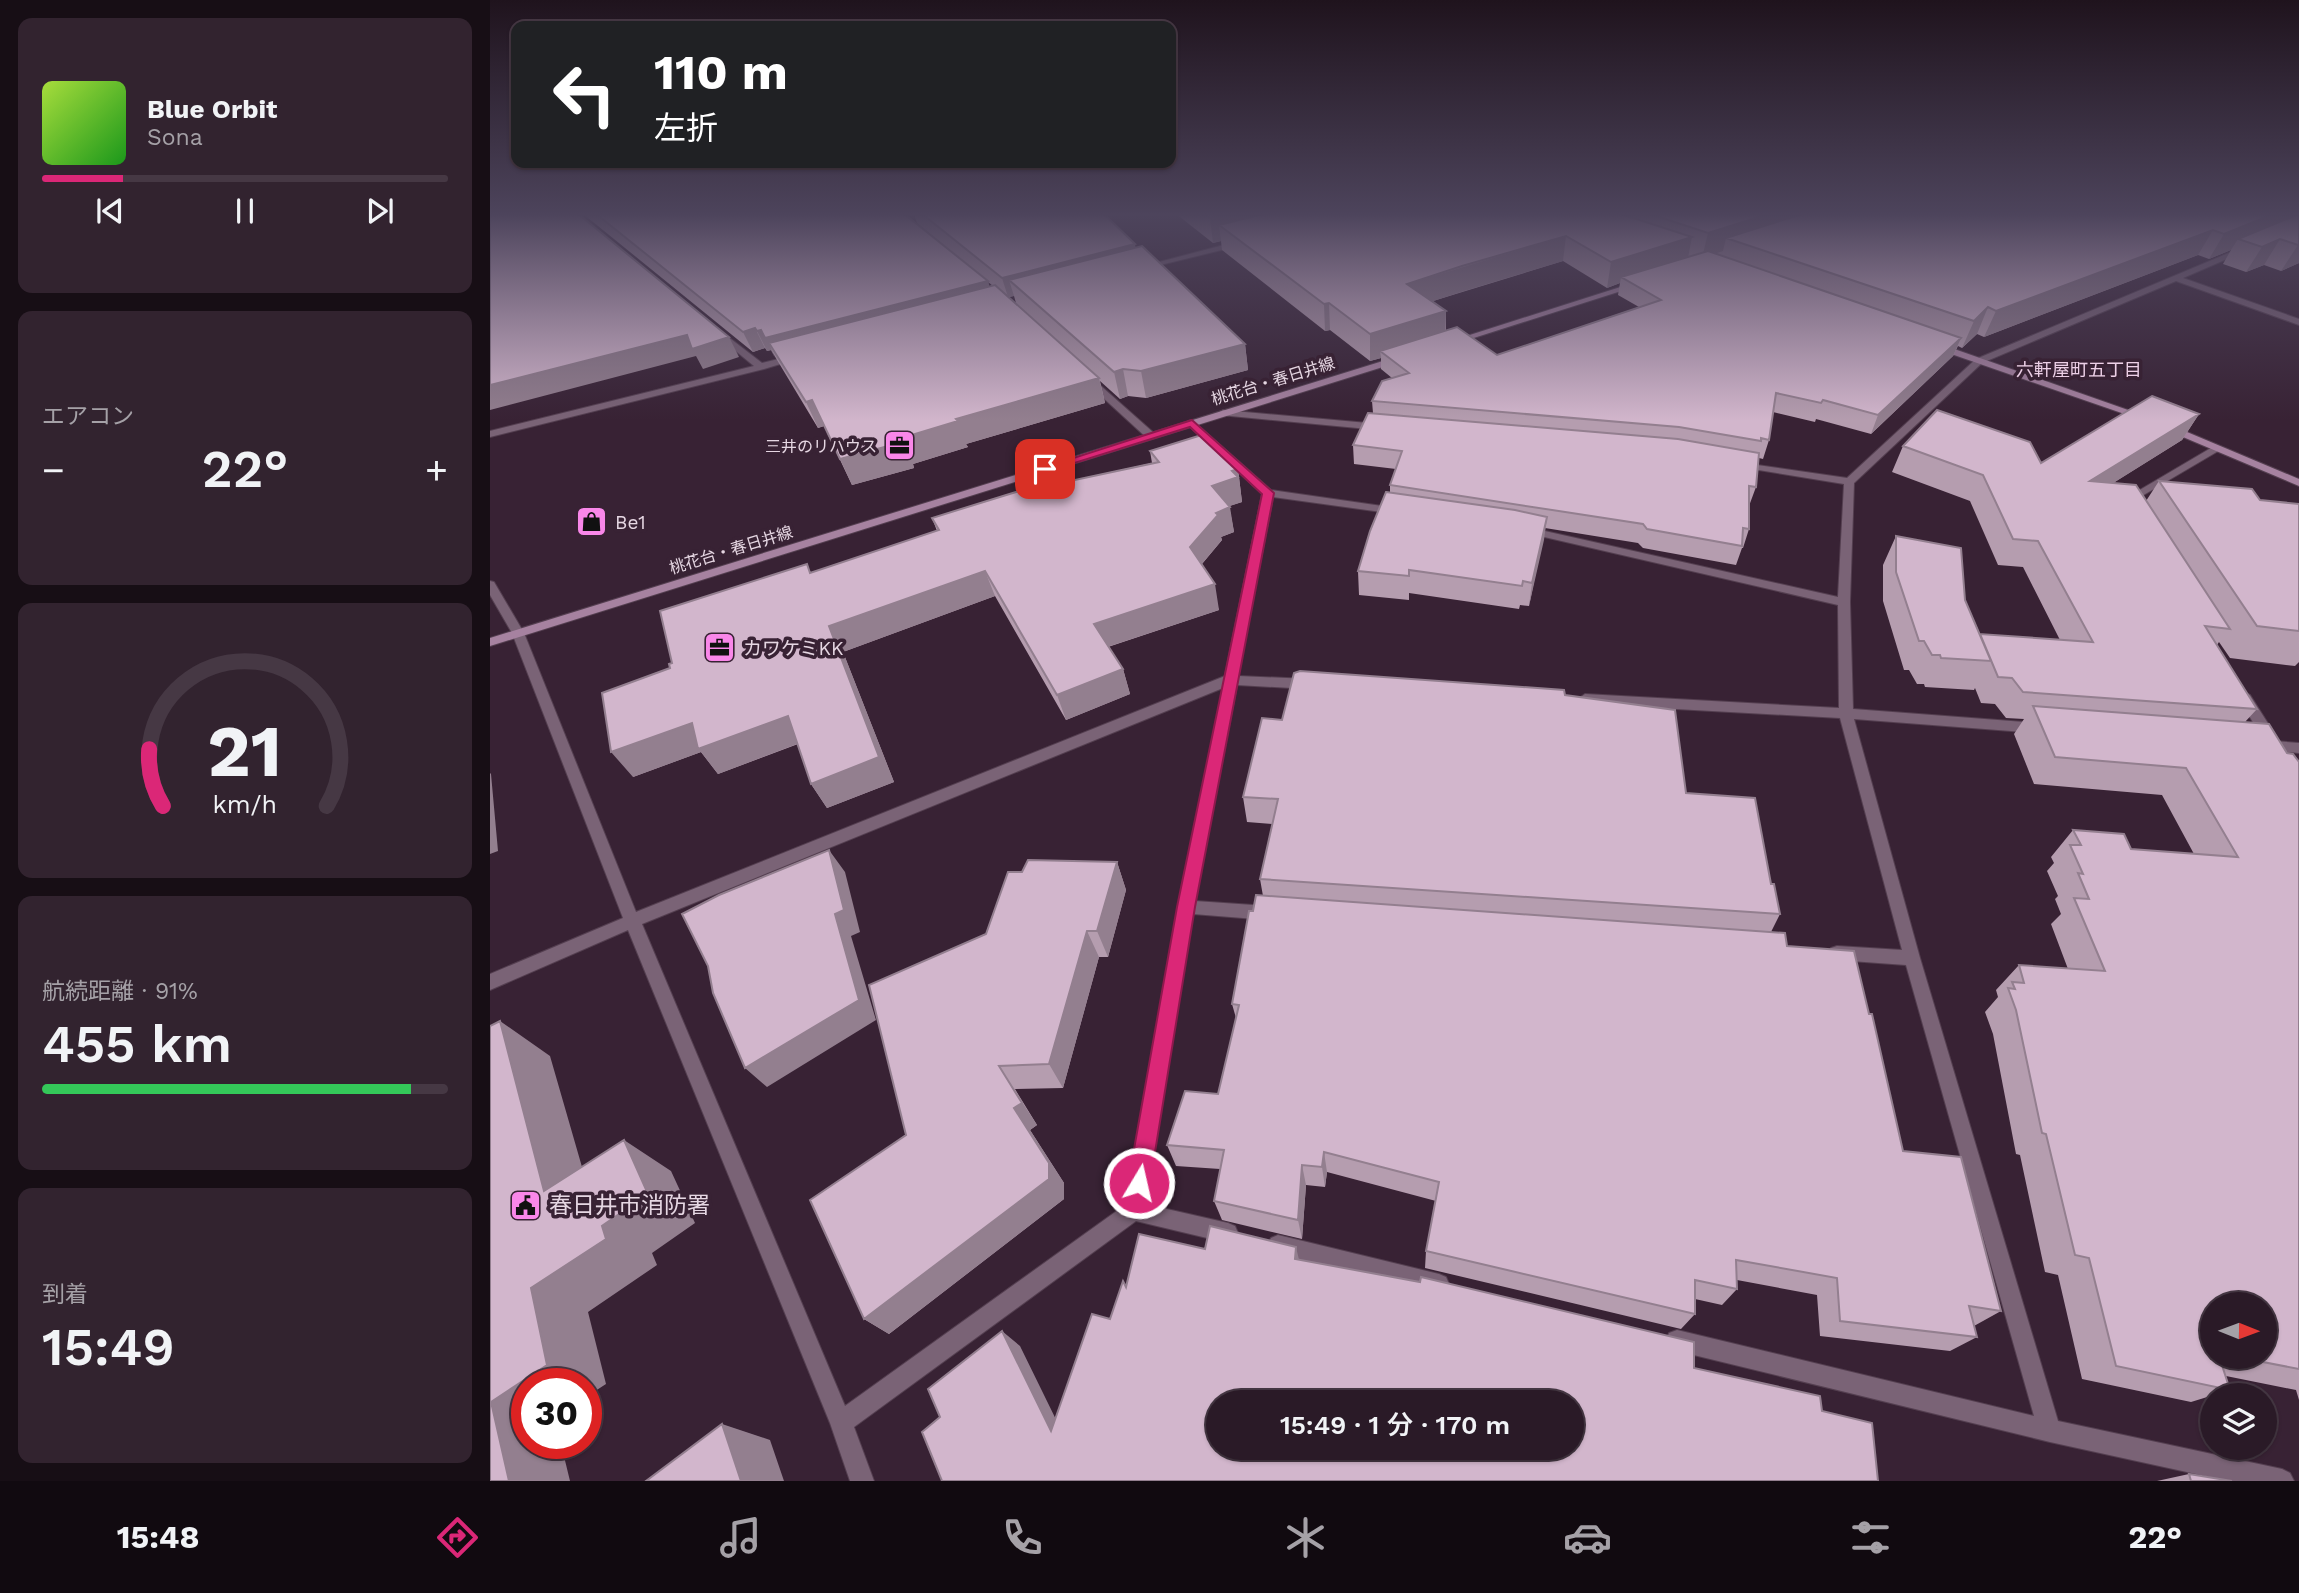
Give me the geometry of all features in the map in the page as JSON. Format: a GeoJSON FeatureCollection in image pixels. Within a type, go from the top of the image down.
{"type":"FeatureCollection","features":[{"type":"Feature","properties":{"kind":"street"},"geometry":{"type":"LineString","coordinates":[[1450,343],[1643,282]]}},
{"type":"Feature","properties":{"kind":"street"},"geometry":{"type":"LineString","coordinates":[[2050,1431],[1912,958],[1846,713],[1844,603],[1849,482],[1979,361],[2164,282]]}},
{"type":"Feature","properties":{"kind":"street"},"geometry":{"type":"LineString","coordinates":[[2186,282],[2299,321]]}},
{"type":"Feature","properties":{"kind":"street"},"geometry":{"type":"LineString","coordinates":[[709,324],[761,367]]}},
{"type":"Feature","properties":{"kind":"street"},"geometry":{"type":"LineString","coordinates":[[1928,343],[2147,418],[2299,483]]}},
{"type":"Feature","properties":{"kind":"street","name":"桃花台・春日井線"},"geometry":{"type":"LineString","coordinates":[[490,642],[1410,355]]}},
{"type":"Feature","properties":{"kind":"street"},"geometry":{"type":"LineString","coordinates":[[490,434],[802,356]]}},
{"type":"Feature","properties":{"kind":"street"},"geometry":{"type":"LineString","coordinates":[[1084,375],[1151,436]]}},
{"type":"Feature","properties":{"kind":"street"},"geometry":{"type":"LineString","coordinates":[[1223,414],[1386,428]]}},
{"type":"Feature","properties":{"kind":"street"},"geometry":{"type":"LineString","coordinates":[[1192,423],[1268,493],[1404,512]]}},
{"type":"Feature","properties":{"kind":"street"},"geometry":{"type":"LineString","coordinates":[[2130,514],[2123,502],[2216,448]]}},
{"type":"Feature","properties":{"kind":"street"},"geometry":{"type":"LineString","coordinates":[[1728,461],[1849,482]]}},
{"type":"Feature","properties":{"kind":"street"},"geometry":{"type":"LineString","coordinates":[[841,1423],[1134,1211],[1186,907],[1268,493]]}},
{"type":"Feature","properties":{"kind":"street"},"geometry":{"type":"LineString","coordinates":[[1513,527],[1844,603]]}},
{"type":"Feature","properties":{"kind":"street"},"geometry":{"type":"LineString","coordinates":[[490,585],[518,633],[632,921],[841,1423],[862,1481]]}},
{"type":"Feature","properties":{"kind":"street"},"geometry":{"type":"LineString","coordinates":[[490,982],[632,921],[1229,680],[1325,685]]}},
{"type":"Feature","properties":{"kind":"street"},"geometry":{"type":"LineString","coordinates":[[2238,688],[2278,751]]}},
{"type":"Feature","properties":{"kind":"street"},"geometry":{"type":"LineString","coordinates":[[1572,698],[1846,713],[2053,729]]}},
{"type":"Feature","properties":{"kind":"street"},"geometry":{"type":"LineString","coordinates":[[2247,744],[2278,751],[2299,748]]}},
{"type":"Feature","properties":{"kind":"street"},"geometry":{"type":"LineString","coordinates":[[1186,907],[1284,914]]}},
{"type":"Feature","properties":{"kind":"street"},"geometry":{"type":"LineString","coordinates":[[1814,951],[1912,958]]}},
{"type":"Feature","properties":{"kind":"street"},"geometry":{"type":"LineString","coordinates":[[1134,1211],[1457,1288]]}},
{"type":"Feature","properties":{"kind":"street"},"geometry":{"type":"LineString","coordinates":[[1659,1337],[2050,1431],[2282,1481]]}},
{"type":"Feature","properties":{"kind":"building"},"geometry":{"type":"Polygon","coordinates":[[[490,282],[662,282],[729,337],[692,349],[687,335],[490,385],[490,282]]]}},
{"type":"Feature","properties":{"kind":"building"},"geometry":{"type":"Polygon","coordinates":[[[681,282],[984,282],[765,338],[761,330],[757,331],[755,328],[743,332],[681,282]]]}},
{"type":"Feature","properties":{"kind":"building"},"geometry":{"type":"Polygon","coordinates":[[[1011,282],[1180,282],[1245,344],[1141,371],[1123,369],[1114,372],[1011,282]]]}},
{"type":"Feature","properties":{"kind":"building"},"geometry":{"type":"Polygon","coordinates":[[[1295,282],[1413,282],[1407,284],[1446,311],[1370,334],[1329,303],[1324,304],[1295,282]]]}},
{"type":"Feature","properties":{"kind":"building"},"geometry":{"type":"Polygon","coordinates":[[[1630,282],[1798,282],[1961,338],[1878,415],[1823,400],[1821,403],[1776,393],[1769,440],[1761,438],[1761,441],[1679,427],[1372,401],[1382,381],[1409,373],[1380,351],[1457,327],[1497,355],[1661,300],[1630,282]]]}},
{"type":"Feature","properties":{"kind":"building"},"geometry":{"type":"Polygon","coordinates":[[[1858,282],[2073,282],[1996,311],[1988,307],[1974,321],[1858,282]]]}},
{"type":"Feature","properties":{"kind":"building"},"geometry":{"type":"Polygon","coordinates":[[[995,285],[1099,378],[956,419],[958,421],[902,438],[903,442],[840,459],[812,400],[806,402],[769,343],[995,285]]]}},
{"type":"Feature","properties":{"kind":"building"},"geometry":{"type":"Polygon","coordinates":[[[2152,396],[2199,414],[2090,481],[2136,485],[2230,629],[2205,626],[2257,709],[2023,692],[2012,678],[1998,677],[1980,634],[2093,642],[2038,541],[2013,539],[1983,475],[1903,446],[1937,410],[2030,442],[2041,463],[2152,396]]]}},
{"type":"Feature","properties":{"kind":"building"},"geometry":{"type":"Polygon","coordinates":[[[1368,413],[1678,439],[1759,453],[1756,487],[1749,486],[1749,529],[1743,528],[1742,546],[1647,529],[1643,524],[1390,485],[1402,451],[1353,445],[1368,413]]]}},
{"type":"Feature","properties":{"kind":"building"},"geometry":{"type":"Polygon","coordinates":[[[1205,434],[1238,469],[1232,471],[1238,477],[1212,486],[1230,507],[1216,513],[1218,515],[1190,547],[1215,584],[1094,624],[1123,669],[1057,695],[985,571],[829,626],[879,757],[811,784],[788,716],[698,749],[692,723],[611,752],[602,693],[670,668],[669,664],[672,663],[660,611],[807,564],[810,573],[939,530],[932,518],[1045,483],[1047,486],[1159,462],[1150,451],[1205,434]]]}},
{"type":"Feature","properties":{"kind":"building"},"geometry":{"type":"Polygon","coordinates":[[[2159,481],[2252,489],[2260,500],[2299,504],[2299,631],[2257,626],[2159,481]]]}},
{"type":"Feature","properties":{"kind":"building"},"geometry":{"type":"Polygon","coordinates":[[[1386,492],[1547,517],[1532,583],[1523,581],[1522,586],[1409,570],[1409,576],[1358,571],[1386,492]]]}},
{"type":"Feature","properties":{"kind":"building"},"geometry":{"type":"Polygon","coordinates":[[[1896,536],[1961,548],[1965,600],[1991,661],[1941,658],[1940,655],[1932,655],[1924,641],[1919,641],[1896,572],[1896,536]]]}},
{"type":"Feature","properties":{"kind":"building"},"geometry":{"type":"Polygon","coordinates":[[[1300,671],[1564,690],[1565,695],[1675,710],[1686,793],[1755,798],[1771,884],[1774,884],[1780,914],[1260,879],[1278,799],[1243,797],[1262,718],[1282,720],[1294,673],[1300,671]]]}},
{"type":"Feature","properties":{"kind":"building"},"geometry":{"type":"Polygon","coordinates":[[[2033,706],[2269,724],[2287,753],[2293,754],[2299,762],[2299,1369],[2277,1365],[2277,1292],[2200,1292],[2200,1369],[2223,1369],[2228,1383],[2200,1384],[2116,1366],[2089,1258],[2075,1255],[2046,1134],[2042,1133],[2016,1010],[2008,988],[2015,989],[2012,982],[2024,983],[2019,965],[2105,971],[2074,898],[2089,899],[2078,873],[2083,874],[2070,845],[2081,845],[2073,830],[2124,834],[2131,849],[2238,857],[2186,768],[2055,757],[2033,706]]]}},
{"type":"Feature","properties":{"kind":"building"},"geometry":{"type":"Polygon","coordinates":[[[829,850],[844,910],[835,914],[859,1000],[745,1068],[713,993],[708,966],[682,914],[719,895],[829,850]]]}},
{"type":"Feature","properties":{"kind":"building"},"geometry":{"type":"Polygon","coordinates":[[[1028,860],[1117,862],[1097,931],[1087,931],[1049,1064],[999,1066],[1022,1103],[1014,1108],[1049,1163],[1049,1179],[864,1319],[810,1200],[906,1135],[869,985],[986,934],[1008,872],[1022,872],[1028,860]]]}},
{"type":"Feature","properties":{"kind":"building"},"geometry":{"type":"Polygon","coordinates":[[[1256,895],[1785,933],[1787,946],[1854,951],[1869,1014],[1872,1014],[1903,1151],[1961,1157],[2001,1311],[1969,1306],[1977,1337],[1840,1321],[1837,1278],[1736,1260],[1737,1289],[1695,1280],[1695,1314],[1426,1251],[1439,1182],[1324,1152],[1322,1167],[1302,1165],[1298,1220],[1214,1201],[1224,1150],[1167,1145],[1185,1091],[1218,1094],[1239,1005],[1232,1004],[1249,911],[1253,911],[1256,895]]]}},
{"type":"Feature","properties":{"kind":"building"},"geometry":{"type":"Polygon","coordinates":[[[500,1021],[544,1191],[624,1140],[648,1194],[602,1226],[606,1239],[531,1288],[547,1365],[542,1368],[511,1368],[511,1389],[491,1402],[509,1481],[490,1481],[490,1026],[500,1021]]]}},
{"type":"Feature","properties":{"kind":"building"},"geometry":{"type":"Polygon","coordinates":[[[1210,1226],[1296,1247],[1295,1259],[1420,1282],[1421,1277],[1694,1342],[1694,1368],[1820,1396],[1822,1411],[1872,1423],[1878,1481],[942,1481],[922,1432],[940,1417],[928,1389],[1002,1331],[1051,1431],[1092,1314],[1110,1319],[1123,1281],[1126,1287],[1139,1234],[1205,1249],[1210,1226]]]}},
{"type":"Feature","properties":{"kind":"building"},"geometry":{"type":"Polygon","coordinates":[[[722,1424],[741,1481],[646,1481],[722,1424]]]}},
{"type":"Feature","properties":{"kind":"building"},"geometry":{"type":"Polygon","coordinates":[[[2189,1474],[2232,1481],[2191,1481],[2189,1474]]]}},
{"type":"Feature","properties":{"kind":"place","name":"三井のリハウス"},"geometry":{"type":"Point","coordinates":[900,446]}},
{"type":"Feature","properties":{"kind":"place","name":"Be1"},"geometry":{"type":"Point","coordinates":[592,522]}},
{"type":"Feature","properties":{"kind":"place","name":"カワケミKK"},"geometry":{"type":"Point","coordinates":[720,648]}},
{"type":"Feature","properties":{"kind":"place","name":"春日井市消防署"},"geometry":{"type":"Point","coordinates":[526,1205]}},
{"type":"Feature","properties":{"kind":"district","name":"六軒屋町五丁目"},"geometry":{"type":"Point","coordinates":[2079,369]}},
{"type":"Feature","properties":{"kind":"route"},"geometry":{"type":"LineString","coordinates":[[1045,469],[1192,423],[1268,493],[1186,907],[1139,1183]]}}]}
